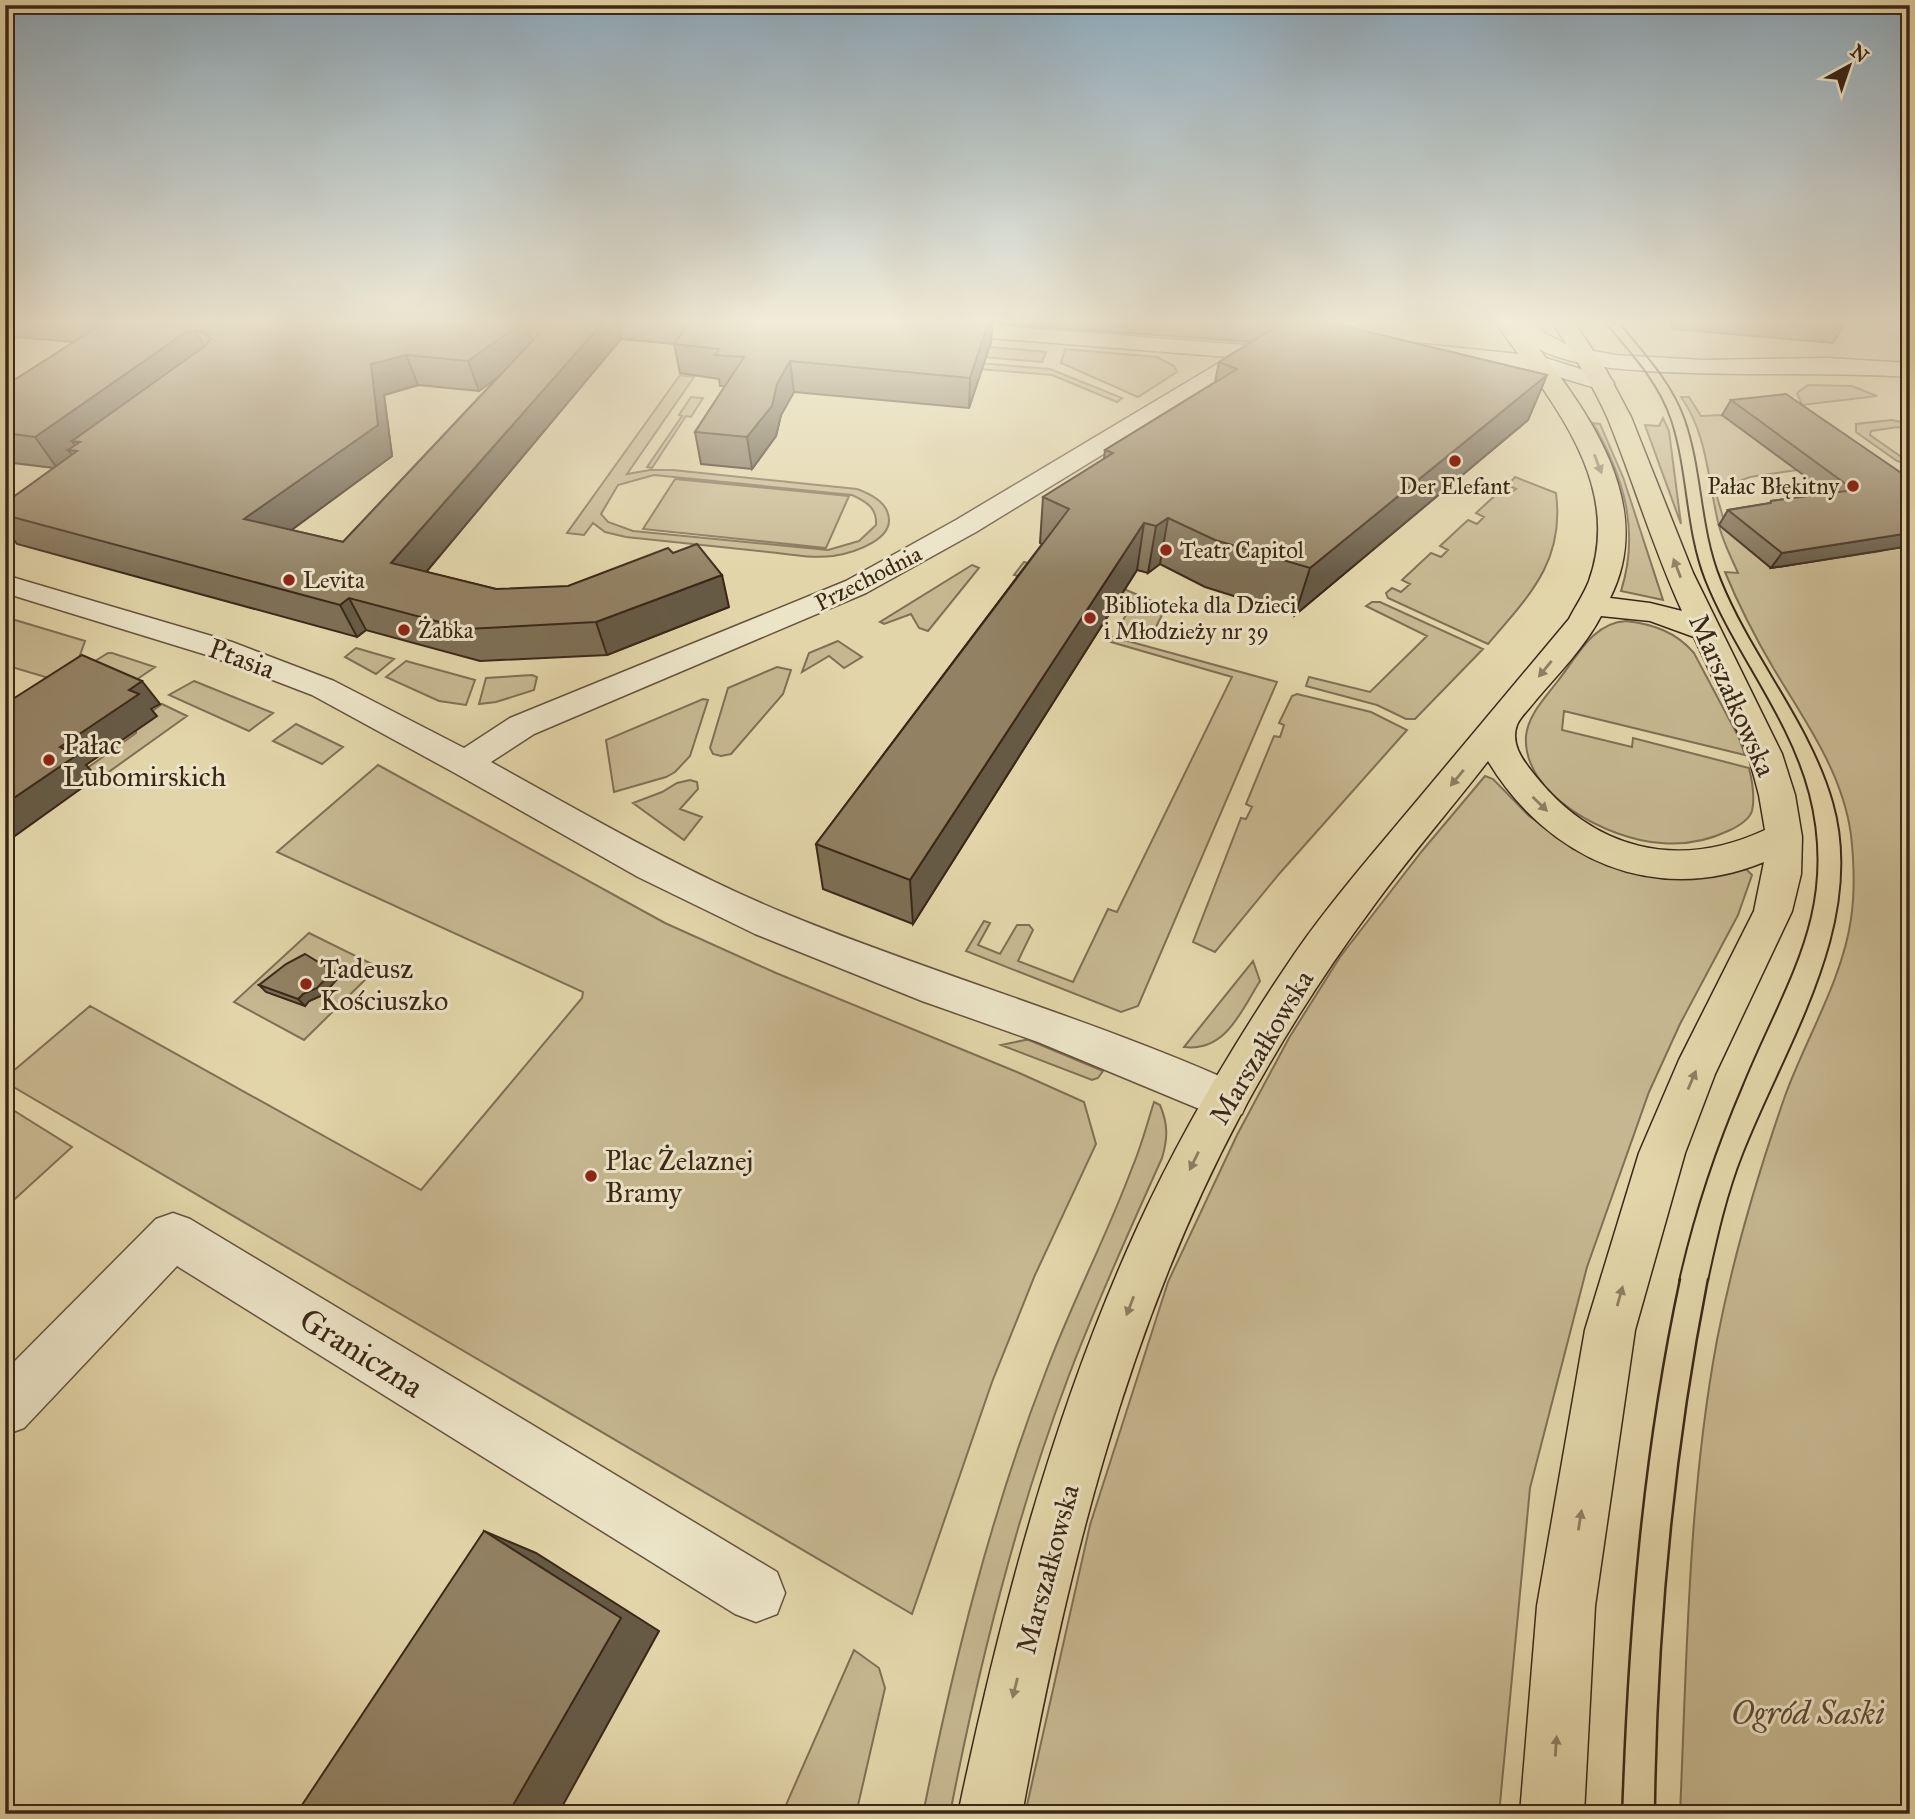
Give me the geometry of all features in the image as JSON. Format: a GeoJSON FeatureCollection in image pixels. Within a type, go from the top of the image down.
{"type":"FeatureCollection","features":[{"type":"Feature","properties":{"kind":"main road","name":"Marszałkowska"},"geometry":{"type":"LineString","coordinates":[[989,1814],[1013,1697],[1065,1495],[1118,1338],[1155,1243],[1226,1100],[1310,964],[1359,896],[1593,607],[1609,566],[1614,521],[1594,453],[1567,405]]}},
{"type":"Feature","properties":{"kind":"main road","name":"Marszałkowska"},"geometry":{"type":"LineString","coordinates":[[1552,1814],[1566,1606],[1610,1330],[1662,1153],[1694,1074],[1773,911],[1782,874],[1784,837],[1777,795],[1765,754],[1679,573],[1613,405]]}},
{"type":"Feature","properties":{"kind":"main road"},"geometry":{"type":"LineString","coordinates":[[1593,607],[1631,607],[1680,620],[1704,630]]}},
{"type":"Feature","properties":{"kind":"main road"},"geometry":{"type":"LineString","coordinates":[[1500,725],[1500,751],[1526,791],[1559,822],[1601,848],[1638,860],[1677,866],[1717,864],[1744,857],[1784,837]]}},
{"type":"Feature","properties":{"kind":"street","name":"Przechodnia"},"geometry":{"type":"LineString","coordinates":[[466,763],[522,726],[856,587],[1174,405]]}},
{"type":"Feature","properties":{"kind":"street","name":"Ptasia"},"geometry":{"type":"LineString","coordinates":[[5,584],[255,661],[323,688],[466,763]]}},
{"type":"Feature","properties":{"kind":"street"},"geometry":{"type":"LineString","coordinates":[[466,763],[651,867],[769,923],[936,989],[1076,1038],[1226,1100]]}},
{"type":"Feature","properties":{"kind":"street","name":"Graniczna"},"geometry":{"type":"LineString","coordinates":[[5,1409],[173,1236],[756,1593]]}},
{"type":"Feature","properties":{"kind":"green space"},"geometry":{"type":"Polygon","coordinates":[[[659,405],[675,405],[627,474],[673,470],[857,489],[882,503],[889,521],[880,537],[872,543],[852,552],[824,557],[626,537],[605,532],[593,523],[584,535],[567,533],[659,405]],[[654,475],[618,485],[601,514],[608,522],[633,531],[828,550],[859,541],[876,525],[875,514],[862,500],[852,495],[654,475]]]}},
{"type":"Feature","properties":{"kind":"green space"},"geometry":{"type":"Polygon","coordinates":[[[686,405],[699,405],[691,417],[686,416],[652,468],[647,467],[682,416],[679,415],[686,405]]]}},
{"type":"Feature","properties":{"kind":"green space","name":"Ogród Saski"},"geometry":{"type":"Polygon","coordinates":[[[1686,405],[1694,405],[1701,416],[1722,415],[1797,470],[1750,477],[1715,490],[1725,524],[1719,525],[1701,441],[1686,405]]]}},
{"type":"Feature","properties":{"kind":"green space"},"geometry":{"type":"Polygon","coordinates":[[[1663,418],[1669,431],[1681,524],[1645,425],[1659,426],[1663,418]]]}},
{"type":"Feature","properties":{"kind":"green space"},"geometry":{"type":"Polygon","coordinates":[[[1892,420],[1910,424],[1910,431],[1898,427],[1871,431],[1870,435],[1903,458],[1910,459],[1910,464],[1897,461],[1856,432],[1856,424],[1892,420]]]}},
{"type":"Feature","properties":{"kind":"green space"},"geometry":{"type":"Polygon","coordinates":[[[1593,423],[1600,424],[1623,477],[1663,600],[1621,591],[1629,547],[1626,505],[1613,464],[1593,423]]]}},
{"type":"Feature","properties":{"kind":"green space"},"geometry":{"type":"Polygon","coordinates":[[[1515,477],[1556,493],[1555,539],[1541,576],[1488,644],[1388,598],[1386,593],[1392,588],[1401,592],[1410,584],[1402,580],[1431,553],[1441,557],[1448,550],[1440,546],[1468,520],[1477,524],[1484,517],[1476,513],[1500,491],[1509,494],[1516,489],[1508,485],[1515,477]]]}},
{"type":"Feature","properties":{"kind":"green space"},"geometry":{"type":"Polygon","coordinates":[[[675,479],[849,496],[826,548],[643,529],[675,479]]]}},
{"type":"Feature","properties":{"kind":"green space","name":"Ogród Saski"},"geometry":{"type":"Polygon","coordinates":[[[1719,525],[1771,568],[1881,551],[1910,542],[1910,1814],[1680,1814],[1694,1517],[1707,1399],[1717,1340],[1738,1247],[1765,1156],[1793,1074],[1840,965],[1851,919],[1854,877],[1847,813],[1832,770],[1755,635],[1725,572],[1738,573],[1719,525]]]}},
{"type":"Feature","properties":{"kind":"green space"},"geometry":{"type":"Polygon","coordinates":[[[1024,562],[1124,589],[1166,607],[1151,637],[1118,629],[1131,606],[1014,575],[1024,562]]]}},
{"type":"Feature","properties":{"kind":"green space"},"geometry":{"type":"Polygon","coordinates":[[[972,565],[979,568],[928,631],[919,628],[911,614],[884,624],[880,622],[972,565]]]}},
{"type":"Feature","properties":{"kind":"green space"},"geometry":{"type":"Polygon","coordinates":[[[1372,602],[1380,602],[1483,649],[1415,719],[1406,719],[1377,705],[1306,686],[1309,677],[1370,692],[1427,636],[1366,606],[1372,602]]]}},
{"type":"Feature","properties":{"kind":"green space"},"geometry":{"type":"Polygon","coordinates":[[[5,617],[85,641],[74,672],[52,679],[5,665],[5,617]]]}},
{"type":"Feature","properties":{"kind":"green space"},"geometry":{"type":"Polygon","coordinates":[[[1626,621],[1663,630],[1694,653],[1738,736],[1745,755],[1564,711],[1562,730],[1632,747],[1633,738],[1749,768],[1753,795],[1752,811],[1739,825],[1704,840],[1687,843],[1640,840],[1595,824],[1573,811],[1538,778],[1529,758],[1526,736],[1534,714],[1586,643],[1604,628],[1626,621]]]}},
{"type":"Feature","properties":{"kind":"green space"},"geometry":{"type":"Polygon","coordinates":[[[1113,637],[1277,682],[1138,1006],[1121,1012],[966,951],[984,921],[990,923],[978,945],[1000,954],[1017,925],[1029,925],[1033,930],[1018,961],[1073,982],[1108,909],[1117,912],[1232,677],[1111,642],[1113,637]]]}},
{"type":"Feature","properties":{"kind":"green space"},"geometry":{"type":"Polygon","coordinates":[[[838,641],[862,657],[844,668],[829,656],[802,672],[809,653],[838,641]]]}},
{"type":"Feature","properties":{"kind":"green space"},"geometry":{"type":"Polygon","coordinates":[[[356,648],[394,659],[376,674],[345,657],[356,648]]]}},
{"type":"Feature","properties":{"kind":"green space"},"geometry":{"type":"Polygon","coordinates":[[[108,653],[155,667],[136,680],[92,663],[108,653]]]}},
{"type":"Feature","properties":{"kind":"green space"},"geometry":{"type":"Polygon","coordinates":[[[406,661],[475,680],[466,705],[439,701],[386,677],[406,661]]]}},
{"type":"Feature","properties":{"kind":"green space"},"geometry":{"type":"Polygon","coordinates":[[[777,667],[791,670],[783,694],[731,754],[713,754],[710,748],[728,688],[777,667]]]}},
{"type":"Feature","properties":{"kind":"green space"},"geometry":{"type":"Polygon","coordinates":[[[537,677],[534,690],[496,702],[479,704],[486,678],[537,677]]]}},
{"type":"Feature","properties":{"kind":"green space"},"geometry":{"type":"Polygon","coordinates":[[[194,681],[273,713],[249,731],[169,695],[194,681]]]}},
{"type":"Feature","properties":{"kind":"green space"},"geometry":{"type":"Polygon","coordinates":[[[1297,694],[1371,712],[1407,730],[1279,874],[1215,952],[1193,942],[1241,818],[1246,819],[1252,807],[1246,804],[1274,736],[1280,737],[1284,725],[1279,723],[1292,696],[1297,694]]]}},
{"type":"Feature","properties":{"kind":"green space"},"geometry":{"type":"Polygon","coordinates":[[[703,699],[708,700],[690,756],[675,772],[614,792],[606,740],[703,699]]]}},
{"type":"Feature","properties":{"kind":"green space"},"geometry":{"type":"Polygon","coordinates":[[[162,704],[187,716],[103,776],[86,769],[136,733],[136,723],[162,704]]]}},
{"type":"Feature","properties":{"kind":"green space"},"geometry":{"type":"Polygon","coordinates":[[[296,724],[343,747],[322,764],[273,741],[296,724]]]}},
{"type":"Feature","properties":{"kind":"green space","name":"Plac Żelaznej Bramy"},"geometry":{"type":"Polygon","coordinates":[[[378,765],[665,923],[776,973],[1084,1102],[1096,1144],[1035,1275],[992,1382],[912,1614],[5,1082],[5,1078],[90,1006],[421,1190],[582,998],[583,992],[277,852],[378,765]]]}},
{"type":"Feature","properties":{"kind":"green space"},"geometry":{"type":"Polygon","coordinates":[[[1485,776],[1493,779],[1529,816],[1569,842],[1693,878],[1746,869],[1752,875],[1738,915],[1680,1024],[1649,1092],[1587,1267],[1530,1488],[1499,1814],[1025,1814],[1090,1525],[1168,1282],[1237,1135],[1289,1038],[1340,957],[1422,851],[1485,776]]]}},
{"type":"Feature","properties":{"kind":"green space"},"geometry":{"type":"Polygon","coordinates":[[[690,780],[697,782],[698,789],[680,809],[702,817],[684,840],[633,803],[677,783],[690,780]]]}},
{"type":"Feature","properties":{"kind":"green space"},"geometry":{"type":"Polygon","coordinates":[[[309,933],[378,967],[304,1040],[234,1002],[309,933]]]}},
{"type":"Feature","properties":{"kind":"green space"},"geometry":{"type":"Polygon","coordinates":[[[1253,961],[1260,981],[1231,1027],[1211,1043],[1199,1047],[1184,1047],[1253,961]]]}},
{"type":"Feature","properties":{"kind":"green space"},"geometry":{"type":"Polygon","coordinates":[[[1025,1040],[1103,1071],[1098,1078],[1092,1080],[1001,1045],[1025,1040]]]}},
{"type":"Feature","properties":{"kind":"green space"},"geometry":{"type":"Polygon","coordinates":[[[1154,1102],[1160,1105],[1166,1125],[1162,1158],[1079,1350],[1049,1430],[1000,1593],[950,1814],[923,1814],[960,1647],[1007,1482],[1055,1348],[1111,1220],[1154,1102]]]}},
{"type":"Feature","properties":{"kind":"green space"},"geometry":{"type":"Polygon","coordinates":[[[5,1105],[72,1147],[5,1208],[5,1105]]]}},
{"type":"Feature","properties":{"kind":"green space"},"geometry":{"type":"Polygon","coordinates":[[[854,1650],[879,1668],[885,1688],[856,1814],[782,1814],[854,1650]]]}},
{"type":"Feature","properties":{"kind":"building"},"geometry":{"type":"Polygon","coordinates":[[[5,405],[81,405],[35,437],[5,433],[5,405]]]}},
{"type":"Feature","properties":{"kind":"building"},"geometry":{"type":"Polygon","coordinates":[[[123,405],[376,405],[378,425],[244,519],[343,542],[472,405],[530,405],[391,563],[496,589],[568,586],[668,548],[673,553],[697,544],[722,575],[596,622],[466,629],[349,598],[340,605],[5,515],[5,503],[77,451],[68,450],[80,442],[72,441],[123,405]]]}},
{"type":"Feature","properties":{"kind":"building"},"geometry":{"type":"Polygon","coordinates":[[[713,405],[772,405],[747,437],[695,432],[713,405]]]}},
{"type":"Feature","properties":{"kind":"building"},"geometry":{"type":"Polygon","coordinates":[[[1179,405],[1510,405],[1310,568],[1215,540],[1168,518],[1156,526],[1144,523],[910,880],[816,844],[1069,509],[1043,497],[1113,453],[1105,450],[1179,405]]]}},
{"type":"Feature","properties":{"kind":"building","name":"Pałac Błękitny"},"geometry":{"type":"Polygon","coordinates":[[[1738,405],[1802,405],[1910,479],[1910,533],[1782,553],[1728,510],[1771,501],[1854,490],[1738,405]]]}},
{"type":"Feature","properties":{"kind":"building"},"geometry":{"type":"Polygon","coordinates":[[[82,655],[142,681],[129,690],[139,694],[60,747],[77,755],[5,804],[5,704],[82,655]]]}},
{"type":"Feature","properties":{"kind":"building","name":"Tadeusz Kościuszko"},"geometry":{"type":"Polygon","coordinates":[[[305,954],[333,971],[317,988],[298,999],[259,985],[286,964],[305,954]]]}},
{"type":"Feature","properties":{"kind":"building"},"geometry":{"type":"Polygon","coordinates":[[[484,1531],[621,1618],[508,1814],[296,1814],[484,1531]]]}},
{"type":"Feature","properties":{"kind":"tram line"},"geometry":{"type":"LineString","coordinates":[[1665,405],[1677,440],[1694,541],[1705,580],[1775,712],[1800,766],[1809,794],[1816,836],[1817,874],[1803,945],[1724,1133],[1699,1206],[1679,1281]]}},
{"type":"Feature","properties":{"kind":"tram line"},"geometry":{"type":"LineString","coordinates":[[1678,405],[1691,440],[1714,561],[1748,636],[1796,717],[1823,773],[1833,802],[1841,848],[1840,893],[1831,938],[1800,1026],[1737,1169],[1708,1281]]}},
{"type":"Feature","properties":{"kind":"tram line"},"geometry":{"type":"LineString","coordinates":[[1622,1814],[1628,1679],[1639,1545],[1656,1412],[1680,1279]]}},
{"type":"Feature","properties":{"kind":"tram line"},"geometry":{"type":"LineString","coordinates":[[1655,1814],[1659,1679],[1669,1545],[1685,1412],[1708,1279]]}},
{"type":"Feature","properties":{"kind":"place","name":"Der Elefant"},"geometry":{"type":"Point","coordinates":[1455,461]}},
{"type":"Feature","properties":{"kind":"place","name":"Pałac Błękitny"},"geometry":{"type":"Point","coordinates":[1853,486]}},
{"type":"Feature","properties":{"kind":"place","name":"Teatr Capitol"},"geometry":{"type":"Point","coordinates":[1166,550]}},
{"type":"Feature","properties":{"kind":"place","name":"Levita"},"geometry":{"type":"Point","coordinates":[289,580]}},
{"type":"Feature","properties":{"kind":"place","name":"Biblioteka dla Dzieci i Młodzieży nr 39"},"geometry":{"type":"Point","coordinates":[1090,618]}},
{"type":"Feature","properties":{"kind":"place","name":"Żabka"},"geometry":{"type":"Point","coordinates":[404,630]}},
{"type":"Feature","properties":{"kind":"place","name":"Pałac Lubomirskich"},"geometry":{"type":"Point","coordinates":[49,760]}},
{"type":"Feature","properties":{"kind":"place","name":"Tadeusz Kościuszko"},"geometry":{"type":"Point","coordinates":[306,984]}},
{"type":"Feature","properties":{"kind":"place","name":"Plac Żelaznej Bramy"},"geometry":{"type":"Point","coordinates":[591,1176]}}]}
